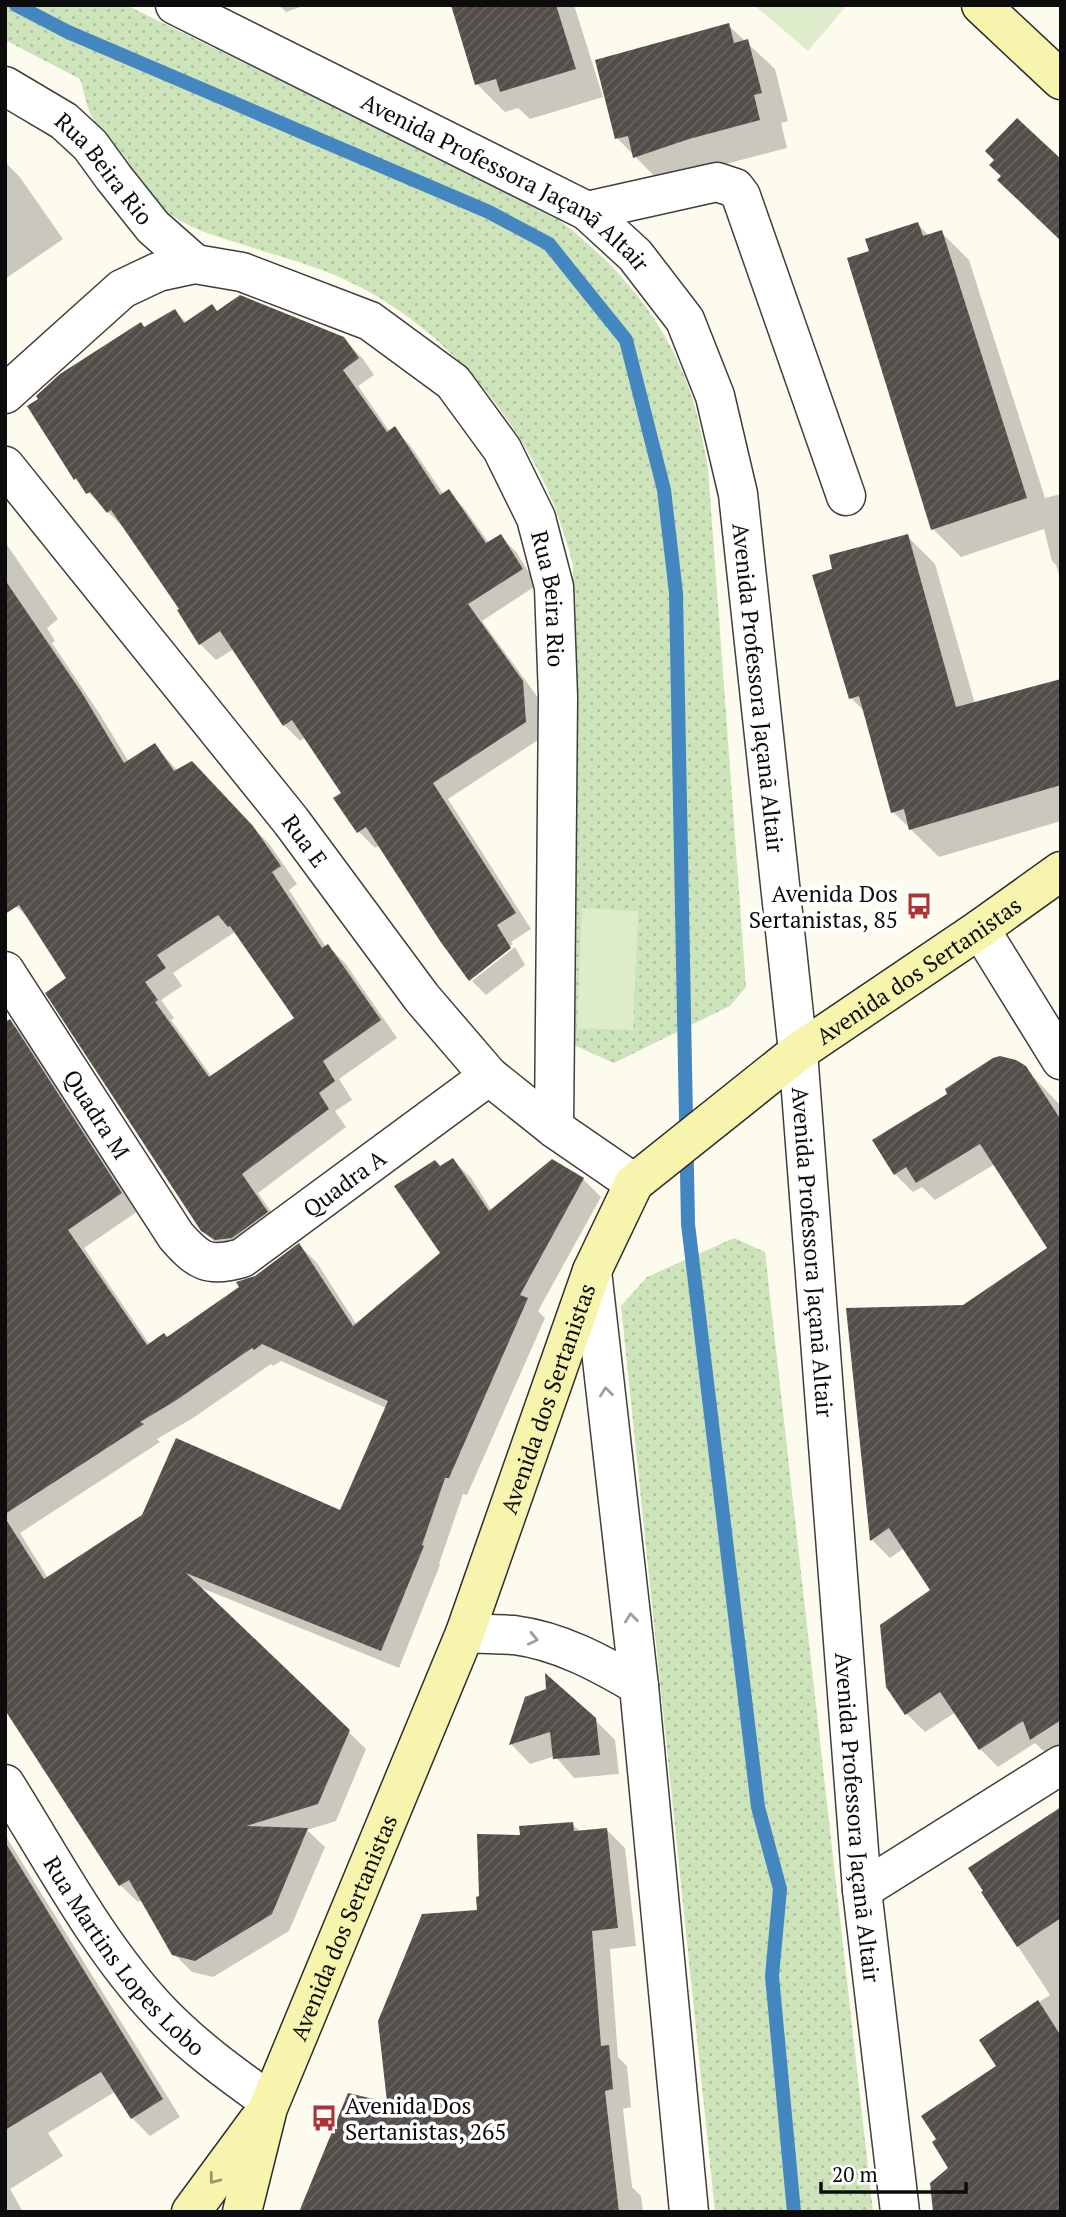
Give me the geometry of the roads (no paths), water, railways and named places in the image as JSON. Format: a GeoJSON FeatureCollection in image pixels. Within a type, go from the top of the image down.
{"type":"FeatureCollection","features":[{"type":"Feature","properties":{"kind":"main road"},"geometry":{"type":"LineString","coordinates":[[981,5],[1061,80]]}},
{"type":"Feature","properties":{"kind":"main road","name":"Avenida dos Sertanistas"},"geometry":{"type":"LineString","coordinates":[[242,2212],[269,2105],[465,1633],[592,1271],[645,1173],[798,1052],[1061,871]]}},
{"type":"Feature","properties":{"kind":"main road","name":"Avenida dos Sertanistas"},"geometry":{"type":"LineString","coordinates":[[191,2212],[269,2105]]}},
{"type":"Feature","properties":{"kind":"street","name":"Avenida Professora Jaçanã Altair"},"geometry":{"type":"LineString","coordinates":[[175,5],[587,211],[635,255],[685,320],[715,396],[738,494],[798,1052],[863,1890],[900,2212]]}},
{"type":"Feature","properties":{"kind":"street","name":"Rua Beira Rio"},"geometry":{"type":"LineString","coordinates":[[5,86],[64,121],[90,145],[153,226],[195,264]]}},
{"type":"Feature","properties":{"kind":"street"},"geometry":{"type":"LineString","coordinates":[[587,211],[717,182],[735,188],[741,197],[846,496]]}},
{"type":"Feature","properties":{"kind":"street","name":"Rua Beira Rio"},"geometry":{"type":"LineString","coordinates":[[5,394],[122,289],[158,272],[195,264],[242,272],[370,321],[453,382],[502,449],[536,517],[554,587],[558,697],[554,1128]]}},
{"type":"Feature","properties":{"kind":"street","name":"Rua E"},"geometry":{"type":"LineString","coordinates":[[5,466],[291,821],[422,998],[489,1076],[554,1128],[645,1173]]}},
{"type":"Feature","properties":{"kind":"street"},"geometry":{"type":"LineString","coordinates":[[980,929],[1061,1060]]}},
{"type":"Feature","properties":{"kind":"street","name":"Quadra M"},"geometry":{"type":"LineString","coordinates":[[5,971],[176,1236],[193,1255]]}},
{"type":"Feature","properties":{"kind":"street","name":"Quadra A"},"geometry":{"type":"LineString","coordinates":[[193,1255],[209,1263],[223,1264],[242,1258],[489,1076]]}},
{"type":"Feature","properties":{"kind":"street"},"geometry":{"type":"LineString","coordinates":[[592,1271],[639,1686],[689,2212]]}},
{"type":"Feature","properties":{"kind":"street"},"geometry":{"type":"LineString","coordinates":[[465,1633],[516,1636],[561,1646],[595,1660],[639,1686]]}},
{"type":"Feature","properties":{"kind":"street"},"geometry":{"type":"LineString","coordinates":[[863,1890],[1061,1765]]}},
{"type":"Feature","properties":{"kind":"street","name":"Rua Martins Lopes Lobo"},"geometry":{"type":"LineString","coordinates":[[5,1784],[110,1951],[158,2010],[201,2052],[269,2105]]}},
{"type":"Feature","properties":{"kind":"waterway"},"geometry":{"type":"LineString","coordinates":[[16,5],[68,32],[489,212],[549,244],[626,340],[664,490],[676,593],[688,1224],[758,1807],[780,1889],[772,1976],[794,2212]]}},
{"type":"Feature","properties":{"kind":"place","name":"Avenida Dos Sertanistas, 85"},"geometry":{"type":"Point","coordinates":[919,906]}},
{"type":"Feature","properties":{"kind":"place","name":"Avenida Dos Sertanistas, 265"},"geometry":{"type":"Point","coordinates":[324,2118]}}]}
